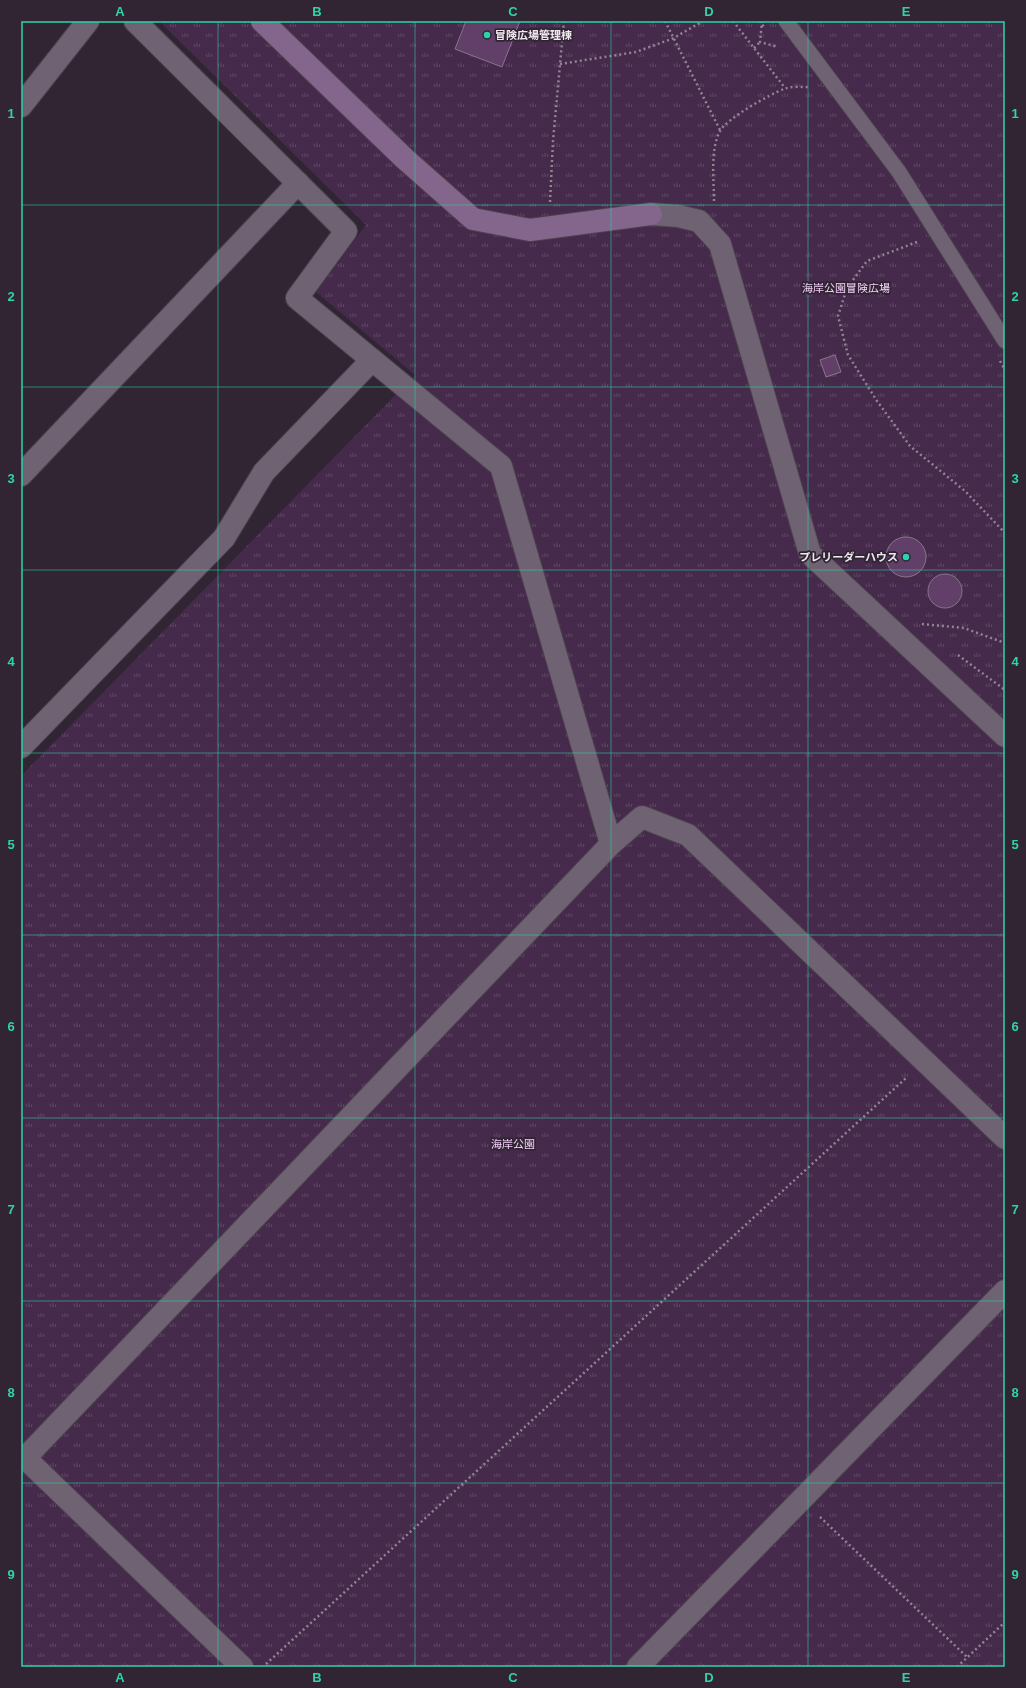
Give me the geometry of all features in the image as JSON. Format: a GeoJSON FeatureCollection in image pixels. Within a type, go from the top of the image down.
{"type":"FeatureCollection","features":[{"type":"Feature","properties":{"kind":"street"},"geometry":{"type":"LineString","coordinates":[[21,106],[88,21]]}},
{"type":"Feature","properties":{"kind":"street"},"geometry":{"type":"LineString","coordinates":[[135,21],[346,231],[297,298],[501,466],[611,844]]}},
{"type":"Feature","properties":{"kind":"street"},"geometry":{"type":"LineString","coordinates":[[262,21],[405,159],[473,219],[530,230],[651,214],[678,216],[699,221],[720,244],[810,554],[1005,736]]}},
{"type":"Feature","properties":{"kind":"street"},"geometry":{"type":"LineString","coordinates":[[21,475],[298,184]]}},
{"type":"Feature","properties":{"kind":"street"},"geometry":{"type":"LineString","coordinates":[[21,746],[224,538],[264,472],[372,360]]}},
{"type":"Feature","properties":{"kind":"street"},"geometry":{"type":"LineString","coordinates":[[242,1667],[25,1458],[611,844],[642,818],[688,835],[1005,1138]]}},
{"type":"Feature","properties":{"kind":"street"},"geometry":{"type":"LineString","coordinates":[[638,1667],[1005,1291]]}},
{"type":"Feature","properties":{"kind":"lane"},"geometry":{"type":"LineString","coordinates":[[786,21],[899,172],[1005,341]]}},
{"type":"Feature","properties":{"kind":"path"},"geometry":{"type":"LineString","coordinates":[[549,227],[553,141],[564,21]]}},
{"type":"Feature","properties":{"kind":"path"},"geometry":{"type":"LineString","coordinates":[[666,21],[720,130]]}},
{"type":"Feature","properties":{"kind":"path"},"geometry":{"type":"LineString","coordinates":[[560,64],[636,52],[674,38],[703,21]]}},
{"type":"Feature","properties":{"kind":"path"},"geometry":{"type":"LineString","coordinates":[[733,21],[786,88]]}},
{"type":"Feature","properties":{"kind":"path"},"geometry":{"type":"LineString","coordinates":[[754,48],[760,42]]}},
{"type":"Feature","properties":{"kind":"path"},"geometry":{"type":"LineString","coordinates":[[715,209],[713,160],[720,130],[744,110],[786,88],[812,87]]}},
{"type":"Feature","properties":{"kind":"path"},"geometry":{"type":"LineString","coordinates":[[921,241],[867,262],[847,288],[838,316],[848,355],[877,401],[910,446],[964,491],[1005,533]]}},
{"type":"Feature","properties":{"kind":"path"},"geometry":{"type":"LineString","coordinates":[[997,356],[1005,370]]}},
{"type":"Feature","properties":{"kind":"path"},"geometry":{"type":"LineString","coordinates":[[916,619],[928,629]]}},
{"type":"Feature","properties":{"kind":"path"},"geometry":{"type":"LineString","coordinates":[[922,624],[964,628],[1005,643]]}},
{"type":"Feature","properties":{"kind":"path"},"geometry":{"type":"LineString","coordinates":[[956,653],[1005,690]]}},
{"type":"Feature","properties":{"kind":"path"},"geometry":{"type":"LineString","coordinates":[[263,1667],[924,1061]]}},
{"type":"Feature","properties":{"kind":"path"},"geometry":{"type":"LineString","coordinates":[[802,1499],[967,1657]]}},
{"type":"Feature","properties":{"kind":"path"},"geometry":{"type":"LineString","coordinates":[[957,1667],[1005,1622]]}},
{"type":"Feature","properties":{"kind":"green space","name":"海岸公園"},"geometry":{"type":"Polygon","coordinates":[[[159,21],[1005,21],[1005,1667],[21,1667],[21,776],[415,375],[316,292],[366,225],[159,21]]]}},
{"type":"Feature","properties":{"kind":"building","name":"冒険広場管理棟"},"geometry":{"type":"Polygon","coordinates":[[[466,21],[520,21],[502,67],[455,49],[466,21]]]}},
{"type":"Feature","properties":{"kind":"building"},"geometry":{"type":"Polygon","coordinates":[[[835,355],[841,372],[826,377],[820,360],[835,355]]]}},
{"type":"Feature","properties":{"kind":"building","name":"プレリーダーハウス"},"geometry":{"type":"Polygon","coordinates":[[[906,537],[920,543],[926,557],[920,571],[906,577],[892,571],[886,557],[892,543],[906,537]]]}},
{"type":"Feature","properties":{"kind":"building"},"geometry":{"type":"Polygon","coordinates":[[[945,574],[957,579],[962,591],[957,603],[945,608],[933,603],[928,591],[933,579],[945,574]]]}},
{"type":"Feature","properties":{"kind":"place","name":"冒険広場管理棟"},"geometry":{"type":"Point","coordinates":[487,35]}},
{"type":"Feature","properties":{"kind":"place","name":"プレリーダーハウス"},"geometry":{"type":"Point","coordinates":[906,557]}},
{"type":"Feature","properties":{"kind":"park label","name":"海岸公園冒険広場"},"geometry":{"type":"Point","coordinates":[846,288]}}]}
